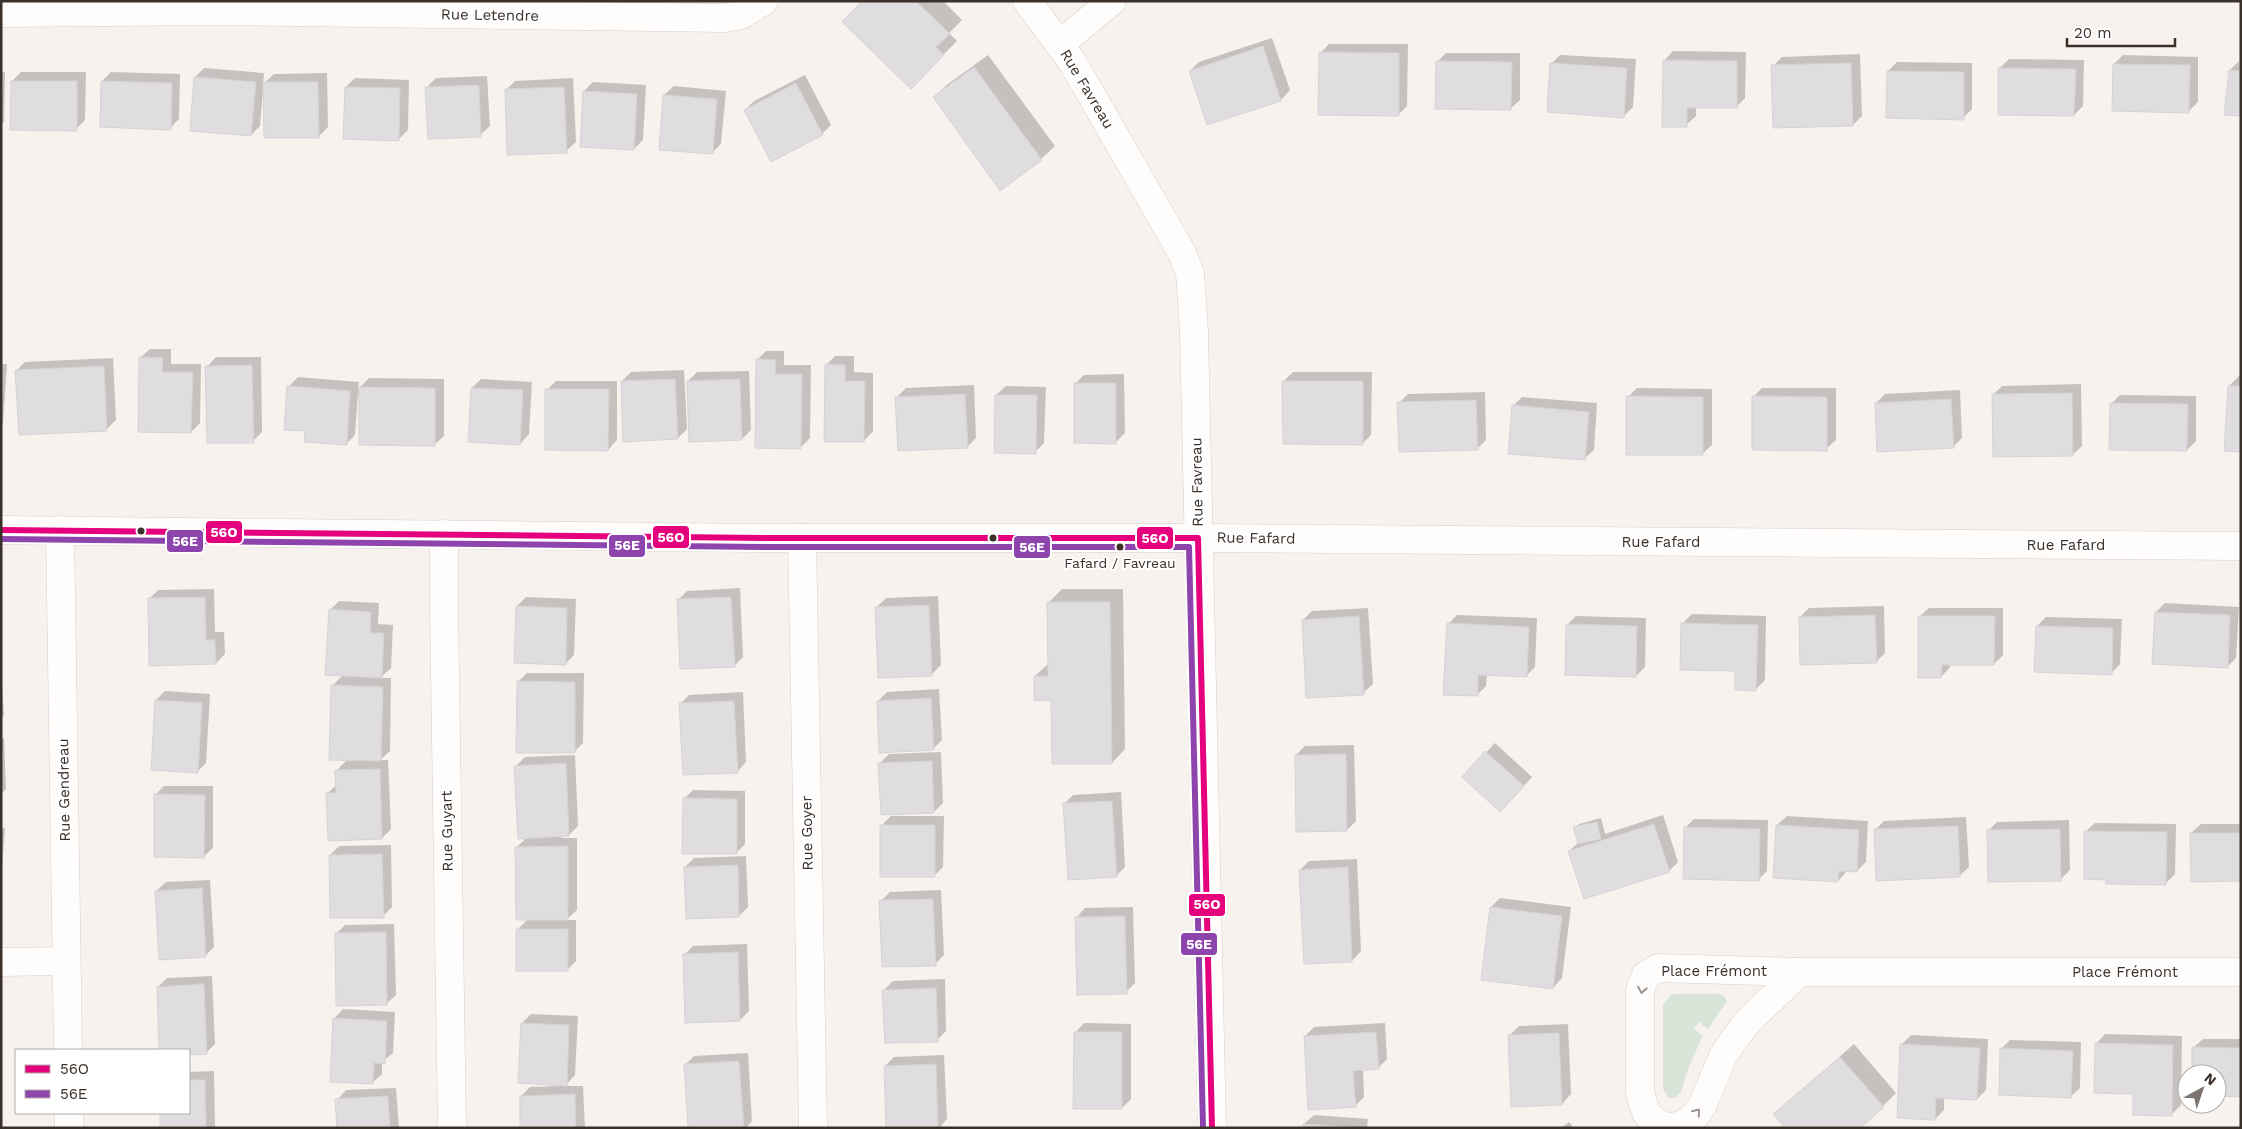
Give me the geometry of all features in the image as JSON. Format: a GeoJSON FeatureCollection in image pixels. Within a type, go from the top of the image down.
{"type":"FeatureCollection","features":[{"type":"Feature","properties":{"kind":"street","name":"Rue Letendre"},"geometry":{"type":"LineString","coordinates":[[1,13],[222,6],[725,18],[741,15],[764,1]]}},
{"type":"Feature","properties":{"kind":"street","name":"Rue Favreau"},"geometry":{"type":"LineString","coordinates":[[1027,1],[1060,44],[1087,85],[1169,228],[1190,273],[1194,332],[1212,1128]]}},
{"type":"Feature","properties":{"kind":"street"},"geometry":{"type":"LineString","coordinates":[[1060,44],[1112,1]]}},
{"type":"Feature","properties":{"kind":"street","name":"Rue Fafard"},"geometry":{"type":"LineString","coordinates":[[1,530],[802,538],[1198,538],[2241,546]]}},
{"type":"Feature","properties":{"kind":"street","name":"Rue Gendreau"},"geometry":{"type":"LineString","coordinates":[[60,530],[68,1049]]}},
{"type":"Feature","properties":{"kind":"street","name":"Rue Guyart"},"geometry":{"type":"LineString","coordinates":[[444,534],[452,1128]]}},
{"type":"Feature","properties":{"kind":"street","name":"Rue Goyer"},"geometry":{"type":"LineString","coordinates":[[802,538],[813,1128]]}},
{"type":"Feature","properties":{"kind":"street"},"geometry":{"type":"LineString","coordinates":[[1,962],[66,961]]}},
{"type":"Feature","properties":{"kind":"street","name":"Place Frémont"},"geometry":{"type":"LineString","coordinates":[[1800,972],[1748,1021],[1723,1056],[1703,1104],[1696,1115],[1685,1123],[1675,1126],[1663,1126],[1647,1114],[1640,1091],[1640,990],[1646,976],[1652,971],[1666,968],[1800,972],[2241,972]]}},
{"type":"Feature","properties":{"kind":"street"},"geometry":{"type":"LineString","coordinates":[[69,1114],[70,1128]]}},
{"type":"Feature","properties":{"kind":"shaded area"},"geometry":{"type":"Polygon","coordinates":[[[1719,994],[1724,996],[1727,1001],[1708,1029],[1699,1022],[1694,1029],[1703,1036],[1689,1066],[1681,1092],[1675,1098],[1669,1098],[1663,1089],[1663,1005],[1671,995],[1719,994]]]}},
{"type":"Feature","properties":{"kind":"building"},"geometry":{"type":"Polygon","coordinates":[[[862,1],[916,1],[950,34],[936,47],[944,55],[911,89],[842,22],[862,1]]]}},
{"type":"Feature","properties":{"kind":"building"},"geometry":{"type":"Polygon","coordinates":[[[1263,46],[1281,101],[1207,125],[1189,71],[1263,46]]]}},
{"type":"Feature","properties":{"kind":"building"},"geometry":{"type":"Polygon","coordinates":[[[1319,52],[1399,53],[1399,116],[1318,115],[1319,52]]]}},
{"type":"Feature","properties":{"kind":"building"},"geometry":{"type":"Polygon","coordinates":[[[1663,60],[1737,61],[1737,108],[1687,108],[1687,127],[1662,127],[1663,60]]]}},
{"type":"Feature","properties":{"kind":"building"},"geometry":{"type":"Polygon","coordinates":[[[1436,61],[1512,62],[1511,110],[1435,109],[1436,61]]]}},
{"type":"Feature","properties":{"kind":"building"},"geometry":{"type":"Polygon","coordinates":[[[1550,63],[1627,68],[1624,118],[1547,112],[1550,63]]]}},
{"type":"Feature","properties":{"kind":"building"},"geometry":{"type":"Polygon","coordinates":[[[1851,63],[1853,126],[1773,128],[1771,65],[1851,63]]]}},
{"type":"Feature","properties":{"kind":"building"},"geometry":{"type":"Polygon","coordinates":[[[2113,64],[2190,65],[2189,113],[2112,111],[2113,64]]]}},
{"type":"Feature","properties":{"kind":"building"},"geometry":{"type":"Polygon","coordinates":[[[974,67],[1042,160],[1000,191],[933,97],[974,67]]]}},
{"type":"Feature","properties":{"kind":"building"},"geometry":{"type":"Polygon","coordinates":[[[1998,68],[2076,69],[2074,116],[1998,115],[1998,68]]]}},
{"type":"Feature","properties":{"kind":"building"},"geometry":{"type":"Polygon","coordinates":[[[2229,70],[2241,71],[2241,116],[2224,115],[2229,70]]]}},
{"type":"Feature","properties":{"kind":"building"},"geometry":{"type":"Polygon","coordinates":[[[1887,71],[1964,72],[1964,120],[1886,118],[1887,71]]]}},
{"type":"Feature","properties":{"kind":"building"},"geometry":{"type":"Polygon","coordinates":[[[194,77],[256,82],[251,136],[190,131],[194,77]]]}},
{"type":"Feature","properties":{"kind":"building"},"geometry":{"type":"Polygon","coordinates":[[[11,81],[77,81],[77,131],[10,130],[11,81]]]}},
{"type":"Feature","properties":{"kind":"building"},"geometry":{"type":"Polygon","coordinates":[[[101,81],[172,83],[171,130],[100,127],[101,81]]]}},
{"type":"Feature","properties":{"kind":"building"},"geometry":{"type":"Polygon","coordinates":[[[263,82],[318,82],[319,138],[264,138],[263,82]]]}},
{"type":"Feature","properties":{"kind":"building"},"geometry":{"type":"Polygon","coordinates":[[[796,83],[823,135],[771,162],[744,110],[796,83]]]}},
{"type":"Feature","properties":{"kind":"building"},"geometry":{"type":"Polygon","coordinates":[[[479,85],[481,137],[428,139],[425,87],[479,85]]]}},
{"type":"Feature","properties":{"kind":"building"},"geometry":{"type":"Polygon","coordinates":[[[345,87],[400,88],[399,141],[343,139],[345,87]]]}},
{"type":"Feature","properties":{"kind":"building"},"geometry":{"type":"Polygon","coordinates":[[[564,87],[567,153],[507,155],[505,89],[564,87]]]}},
{"type":"Feature","properties":{"kind":"building"},"geometry":{"type":"Polygon","coordinates":[[[583,91],[637,94],[634,150],[580,147],[583,91]]]}},
{"type":"Feature","properties":{"kind":"building"},"geometry":{"type":"Polygon","coordinates":[[[663,95],[717,99],[713,154],[659,150],[663,95]]]}},
{"type":"Feature","properties":{"kind":"building"},"geometry":{"type":"Polygon","coordinates":[[[139,357],[163,358],[162,372],[193,372],[191,433],[138,432],[139,357]]]}},
{"type":"Feature","properties":{"kind":"building"},"geometry":{"type":"Polygon","coordinates":[[[756,359],[776,360],[775,374],[802,374],[801,449],[755,448],[756,359]]]}},
{"type":"Feature","properties":{"kind":"building"},"geometry":{"type":"Polygon","coordinates":[[[825,364],[845,365],[845,381],[865,381],[864,442],[824,442],[825,364]]]}},
{"type":"Feature","properties":{"kind":"building"},"geometry":{"type":"Polygon","coordinates":[[[252,365],[254,443],[207,443],[205,366],[252,365]]]}},
{"type":"Feature","properties":{"kind":"building"},"geometry":{"type":"Polygon","coordinates":[[[104,366],[107,431],[19,435],[15,370],[104,366]]]}},
{"type":"Feature","properties":{"kind":"building"},"geometry":{"type":"Polygon","coordinates":[[[675,379],[678,439],[623,442],[621,381],[675,379]]]}},
{"type":"Feature","properties":{"kind":"building"},"geometry":{"type":"Polygon","coordinates":[[[740,379],[742,440],[689,442],[687,381],[740,379]]]}},
{"type":"Feature","properties":{"kind":"building"},"geometry":{"type":"Polygon","coordinates":[[[1282,381],[1363,381],[1363,445],[1283,444],[1282,381]]]}},
{"type":"Feature","properties":{"kind":"building"},"geometry":{"type":"Polygon","coordinates":[[[1074,383],[1116,383],[1116,444],[1074,443],[1074,383]]]}},
{"type":"Feature","properties":{"kind":"building"},"geometry":{"type":"Polygon","coordinates":[[[287,386],[350,391],[347,445],[304,442],[305,431],[284,430],[287,386]]]}},
{"type":"Feature","properties":{"kind":"building"},"geometry":{"type":"Polygon","coordinates":[[[2228,386],[2241,386],[2241,452],[2224,451],[2228,386]]]}},
{"type":"Feature","properties":{"kind":"building"},"geometry":{"type":"Polygon","coordinates":[[[359,387],[435,388],[435,446],[359,445],[359,387]]]}},
{"type":"Feature","properties":{"kind":"building"},"geometry":{"type":"Polygon","coordinates":[[[471,388],[523,390],[520,445],[468,442],[471,388]]]}},
{"type":"Feature","properties":{"kind":"building"},"geometry":{"type":"Polygon","coordinates":[[[545,389],[609,389],[608,451],[545,450],[545,389]]]}},
{"type":"Feature","properties":{"kind":"building"},"geometry":{"type":"Polygon","coordinates":[[[2072,393],[2073,456],[1993,457],[1992,394],[2072,393]]]}},
{"type":"Feature","properties":{"kind":"building"},"geometry":{"type":"Polygon","coordinates":[[[965,394],[968,448],[898,451],[895,397],[965,394]]]}},
{"type":"Feature","properties":{"kind":"building"},"geometry":{"type":"Polygon","coordinates":[[[995,395],[1037,395],[1036,454],[994,453],[995,395]]]}},
{"type":"Feature","properties":{"kind":"building"},"geometry":{"type":"Polygon","coordinates":[[[1626,396],[1703,397],[1703,455],[1626,455],[1626,396]]]}},
{"type":"Feature","properties":{"kind":"building"},"geometry":{"type":"Polygon","coordinates":[[[1752,396],[1827,397],[1827,451],[1752,450],[1752,396]]]}},
{"type":"Feature","properties":{"kind":"building"},"geometry":{"type":"Polygon","coordinates":[[[1951,399],[1954,448],[1877,452],[1875,403],[1951,399]]]}},
{"type":"Feature","properties":{"kind":"building"},"geometry":{"type":"Polygon","coordinates":[[[1476,400],[1478,450],[1399,452],[1397,402],[1476,400]]]}},
{"type":"Feature","properties":{"kind":"building"},"geometry":{"type":"Polygon","coordinates":[[[2110,403],[2188,404],[2187,451],[2109,450],[2110,403]]]}},
{"type":"Feature","properties":{"kind":"building"},"geometry":{"type":"Polygon","coordinates":[[[1512,405],[1589,412],[1585,460],[1508,454],[1512,405]]]}},
{"type":"Feature","properties":{"kind":"building"},"geometry":{"type":"Polygon","coordinates":[[[205,597],[206,640],[215,640],[216,664],[149,666],[148,598],[205,597]]]}},
{"type":"Feature","properties":{"kind":"building"},"geometry":{"type":"Polygon","coordinates":[[[731,597],[735,667],[680,669],[677,599],[731,597]]]}},
{"type":"Feature","properties":{"kind":"building"},"geometry":{"type":"Polygon","coordinates":[[[1047,602],[1110,602],[1112,764],[1052,764],[1051,700],[1034,701],[1034,676],[1048,676],[1047,602]]]}},
{"type":"Feature","properties":{"kind":"building"},"geometry":{"type":"Polygon","coordinates":[[[929,605],[932,676],[878,678],[875,607],[929,605]]]}},
{"type":"Feature","properties":{"kind":"building"},"geometry":{"type":"Polygon","coordinates":[[[516,606],[567,608],[566,665],[514,663],[516,606]]]}},
{"type":"Feature","properties":{"kind":"building"},"geometry":{"type":"Polygon","coordinates":[[[329,609],[371,612],[370,633],[384,633],[382,678],[325,675],[329,609]]]}},
{"type":"Feature","properties":{"kind":"building"},"geometry":{"type":"Polygon","coordinates":[[[2155,612],[2230,615],[2228,668],[2152,664],[2155,612]]]}},
{"type":"Feature","properties":{"kind":"building"},"geometry":{"type":"Polygon","coordinates":[[[1875,615],[1877,663],[1800,665],[1799,617],[1875,615]]]}},
{"type":"Feature","properties":{"kind":"building"},"geometry":{"type":"Polygon","coordinates":[[[1359,616],[1364,695],[1306,698],[1302,620],[1359,616]]]}},
{"type":"Feature","properties":{"kind":"building"},"geometry":{"type":"Polygon","coordinates":[[[1918,616],[1995,616],[1994,665],[1942,665],[1941,678],[1918,678],[1918,616]]]}},
{"type":"Feature","properties":{"kind":"building"},"geometry":{"type":"Polygon","coordinates":[[[1447,623],[1529,627],[1527,677],[1478,675],[1478,696],[1443,695],[1447,623]]]}},
{"type":"Feature","properties":{"kind":"building"},"geometry":{"type":"Polygon","coordinates":[[[1681,623],[1758,625],[1756,691],[1735,690],[1735,671],[1680,670],[1681,623]]]}},
{"type":"Feature","properties":{"kind":"building"},"geometry":{"type":"Polygon","coordinates":[[[1566,624],[1637,626],[1636,677],[1565,675],[1566,624]]]}},
{"type":"Feature","properties":{"kind":"building"},"geometry":{"type":"Polygon","coordinates":[[[2036,626],[2113,628],[2112,675],[2034,672],[2036,626]]]}},
{"type":"Feature","properties":{"kind":"building"},"geometry":{"type":"Polygon","coordinates":[[[517,681],[575,682],[575,753],[516,753],[517,681]]]}},
{"type":"Feature","properties":{"kind":"building"},"geometry":{"type":"Polygon","coordinates":[[[331,685],[383,687],[381,761],[329,760],[331,685]]]}},
{"type":"Feature","properties":{"kind":"building"},"geometry":{"type":"Polygon","coordinates":[[[931,698],[934,750],[879,753],[877,701],[931,698]]]}},
{"type":"Feature","properties":{"kind":"building"},"geometry":{"type":"Polygon","coordinates":[[[155,700],[202,703],[198,773],[151,770],[155,700]]]}},
{"type":"Feature","properties":{"kind":"building"},"geometry":{"type":"Polygon","coordinates":[[[734,701],[738,773],[683,775],[679,703],[734,701]]]}},
{"type":"Feature","properties":{"kind":"building"},"geometry":{"type":"Polygon","coordinates":[[[1485,751],[1524,786],[1500,812],[1462,777],[1485,751]]]}},
{"type":"Feature","properties":{"kind":"building"},"geometry":{"type":"Polygon","coordinates":[[[1346,754],[1347,831],[1296,832],[1295,755],[1346,754]]]}},
{"type":"Feature","properties":{"kind":"building"},"geometry":{"type":"Polygon","coordinates":[[[932,761],[934,813],[881,815],[878,763],[932,761]]]}},
{"type":"Feature","properties":{"kind":"building"},"geometry":{"type":"Polygon","coordinates":[[[566,763],[569,836],[518,839],[514,766],[566,763]]]}},
{"type":"Feature","properties":{"kind":"building"},"geometry":{"type":"Polygon","coordinates":[[[380,769],[382,839],[328,841],[326,793],[336,793],[335,770],[380,769]]]}},
{"type":"Feature","properties":{"kind":"building"},"geometry":{"type":"Polygon","coordinates":[[[154,794],[205,795],[204,858],[154,857],[154,794]]]}},
{"type":"Feature","properties":{"kind":"building"},"geometry":{"type":"Polygon","coordinates":[[[683,798],[737,799],[737,854],[682,854],[683,798]]]}},
{"type":"Feature","properties":{"kind":"building"},"geometry":{"type":"Polygon","coordinates":[[[1112,801],[1117,877],[1068,880],[1063,803],[1112,801]]]}},
{"type":"Feature","properties":{"kind":"building"},"geometry":{"type":"Polygon","coordinates":[[[1597,822],[1601,839],[1578,844],[1573,827],[1597,822]]]}},
{"type":"Feature","properties":{"kind":"building"},"geometry":{"type":"Polygon","coordinates":[[[1654,824],[1670,872],[1584,899],[1568,851],[1654,824]]]}},
{"type":"Feature","properties":{"kind":"building"},"geometry":{"type":"Polygon","coordinates":[[[880,825],[935,825],[935,877],[880,877],[880,825]]]}},
{"type":"Feature","properties":{"kind":"building"},"geometry":{"type":"Polygon","coordinates":[[[1776,825],[1859,830],[1857,872],[1839,871],[1838,882],[1773,878],[1776,825]]]}},
{"type":"Feature","properties":{"kind":"building"},"geometry":{"type":"Polygon","coordinates":[[[1958,826],[1960,877],[1876,881],[1874,829],[1958,826]]]}},
{"type":"Feature","properties":{"kind":"building"},"geometry":{"type":"Polygon","coordinates":[[[1684,827],[1760,829],[1759,881],[1683,879],[1684,827]]]}},
{"type":"Feature","properties":{"kind":"building"},"geometry":{"type":"Polygon","coordinates":[[[2060,829],[2061,881],[1988,882],[1987,830],[2060,829]]]}},
{"type":"Feature","properties":{"kind":"building"},"geometry":{"type":"Polygon","coordinates":[[[2084,831],[2167,832],[2166,885],[2106,884],[2106,880],[2084,879],[2084,831]]]}},
{"type":"Feature","properties":{"kind":"building"},"geometry":{"type":"Polygon","coordinates":[[[2190,833],[2241,833],[2241,881],[2191,882],[2190,833]]]}},
{"type":"Feature","properties":{"kind":"building"},"geometry":{"type":"Polygon","coordinates":[[[568,846],[568,920],[516,920],[515,847],[568,846]]]}},
{"type":"Feature","properties":{"kind":"building"},"geometry":{"type":"Polygon","coordinates":[[[382,854],[384,918],[330,918],[329,855],[382,854]]]}},
{"type":"Feature","properties":{"kind":"building"},"geometry":{"type":"Polygon","coordinates":[[[738,865],[739,917],[686,919],[684,867],[738,865]]]}},
{"type":"Feature","properties":{"kind":"building"},"geometry":{"type":"Polygon","coordinates":[[[1348,867],[1352,962],[1304,964],[1299,870],[1348,867]]]}},
{"type":"Feature","properties":{"kind":"building"},"geometry":{"type":"Polygon","coordinates":[[[202,888],[206,957],[159,960],[155,891],[202,888]]]}},
{"type":"Feature","properties":{"kind":"building"},"geometry":{"type":"Polygon","coordinates":[[[933,899],[936,966],[882,967],[879,900],[933,899]]]}},
{"type":"Feature","properties":{"kind":"building"},"geometry":{"type":"Polygon","coordinates":[[[1490,907],[1562,916],[1553,989],[1481,980],[1490,907]]]}},
{"type":"Feature","properties":{"kind":"building"},"geometry":{"type":"Polygon","coordinates":[[[1125,916],[1127,994],[1077,995],[1075,917],[1125,916]]]}},
{"type":"Feature","properties":{"kind":"building"},"geometry":{"type":"Polygon","coordinates":[[[516,929],[568,929],[568,971],[516,971],[516,929]]]}},
{"type":"Feature","properties":{"kind":"building"},"geometry":{"type":"Polygon","coordinates":[[[386,932],[387,1005],[336,1006],[335,933],[386,932]]]}},
{"type":"Feature","properties":{"kind":"building"},"geometry":{"type":"Polygon","coordinates":[[[738,952],[740,1021],[685,1023],[683,954],[738,952]]]}},
{"type":"Feature","properties":{"kind":"building"},"geometry":{"type":"Polygon","coordinates":[[[204,984],[207,1054],[190,1055],[190,1049],[159,1049],[157,987],[204,984]]]}},
{"type":"Feature","properties":{"kind":"building"},"geometry":{"type":"Polygon","coordinates":[[[936,988],[938,1042],[885,1043],[882,990],[936,988]]]}},
{"type":"Feature","properties":{"kind":"building"},"geometry":{"type":"Polygon","coordinates":[[[333,1018],[387,1021],[385,1064],[374,1063],[373,1084],[330,1082],[333,1018]]]}},
{"type":"Feature","properties":{"kind":"building"},"geometry":{"type":"Polygon","coordinates":[[[521,1023],[569,1025],[567,1086],[518,1083],[521,1023]]]}},
{"type":"Feature","properties":{"kind":"building"},"geometry":{"type":"Polygon","coordinates":[[[1074,1032],[1122,1032],[1122,1109],[1073,1109],[1074,1032]]]}},
{"type":"Feature","properties":{"kind":"building"},"geometry":{"type":"Polygon","coordinates":[[[1376,1032],[1379,1069],[1353,1071],[1356,1107],[1308,1110],[1304,1036],[1376,1032]]]}},
{"type":"Feature","properties":{"kind":"building"},"geometry":{"type":"Polygon","coordinates":[[[1559,1033],[1562,1105],[1511,1107],[1508,1035],[1559,1033]]]}},
{"type":"Feature","properties":{"kind":"building"},"geometry":{"type":"Polygon","coordinates":[[[2095,1043],[2173,1045],[2172,1116],[2133,1115],[2133,1094],[2094,1093],[2095,1043]]]}},
{"type":"Feature","properties":{"kind":"building"},"geometry":{"type":"Polygon","coordinates":[[[1900,1044],[1980,1048],[1977,1100],[1936,1098],[1935,1120],[1897,1118],[1900,1044]]]}},
{"type":"Feature","properties":{"kind":"building"},"geometry":{"type":"Polygon","coordinates":[[[2192,1047],[2241,1048],[2241,1097],[2227,1096],[2227,1064],[2192,1064],[2192,1047]]]}},
{"type":"Feature","properties":{"kind":"building"},"geometry":{"type":"Polygon","coordinates":[[[2000,1048],[2073,1051],[2071,1098],[1999,1095],[2000,1048]]]}},
{"type":"Feature","properties":{"kind":"building"},"geometry":{"type":"Polygon","coordinates":[[[1840,1057],[1884,1107],[1860,1128],[1785,1128],[1773,1114],[1840,1057]]]}},
{"type":"Feature","properties":{"kind":"building"},"geometry":{"type":"Polygon","coordinates":[[[739,1061],[744,1128],[688,1128],[684,1064],[739,1061]]]}},
{"type":"Feature","properties":{"kind":"building"},"geometry":{"type":"Polygon","coordinates":[[[936,1064],[938,1128],[886,1128],[884,1066],[936,1064]]]}},
{"type":"Feature","properties":{"kind":"building"},"geometry":{"type":"Polygon","coordinates":[[[190,1080],[205,1080],[206,1128],[160,1128],[160,1114],[190,1114],[190,1080]]]}},
{"type":"Feature","properties":{"kind":"building"},"geometry":{"type":"Polygon","coordinates":[[[575,1094],[576,1128],[520,1128],[520,1096],[575,1094]]]}},
{"type":"Feature","properties":{"kind":"building"},"geometry":{"type":"Polygon","coordinates":[[[388,1096],[390,1128],[337,1128],[335,1099],[388,1096]]]}},
{"type":"Feature","properties":{"kind":"building"},"geometry":{"type":"Polygon","coordinates":[[[1303,1124],[1359,1128],[1303,1128],[1303,1124]]]}},
{"type":"Feature","properties":{"kind":"transit line","name":"56O"},"geometry":{"type":"LineString","coordinates":[[1,530],[766,538],[1198,538],[1212,1128]]}},
{"type":"Feature","properties":{"kind":"transit line","name":"56E"},"geometry":{"type":"LineString","coordinates":[[1,539],[766,547],[1189,547],[1203,1128]]}},
{"type":"Feature","properties":{"kind":"place","name":"Fafard / Favreau"},"geometry":{"type":"Point","coordinates":[1120,547]}}]}
